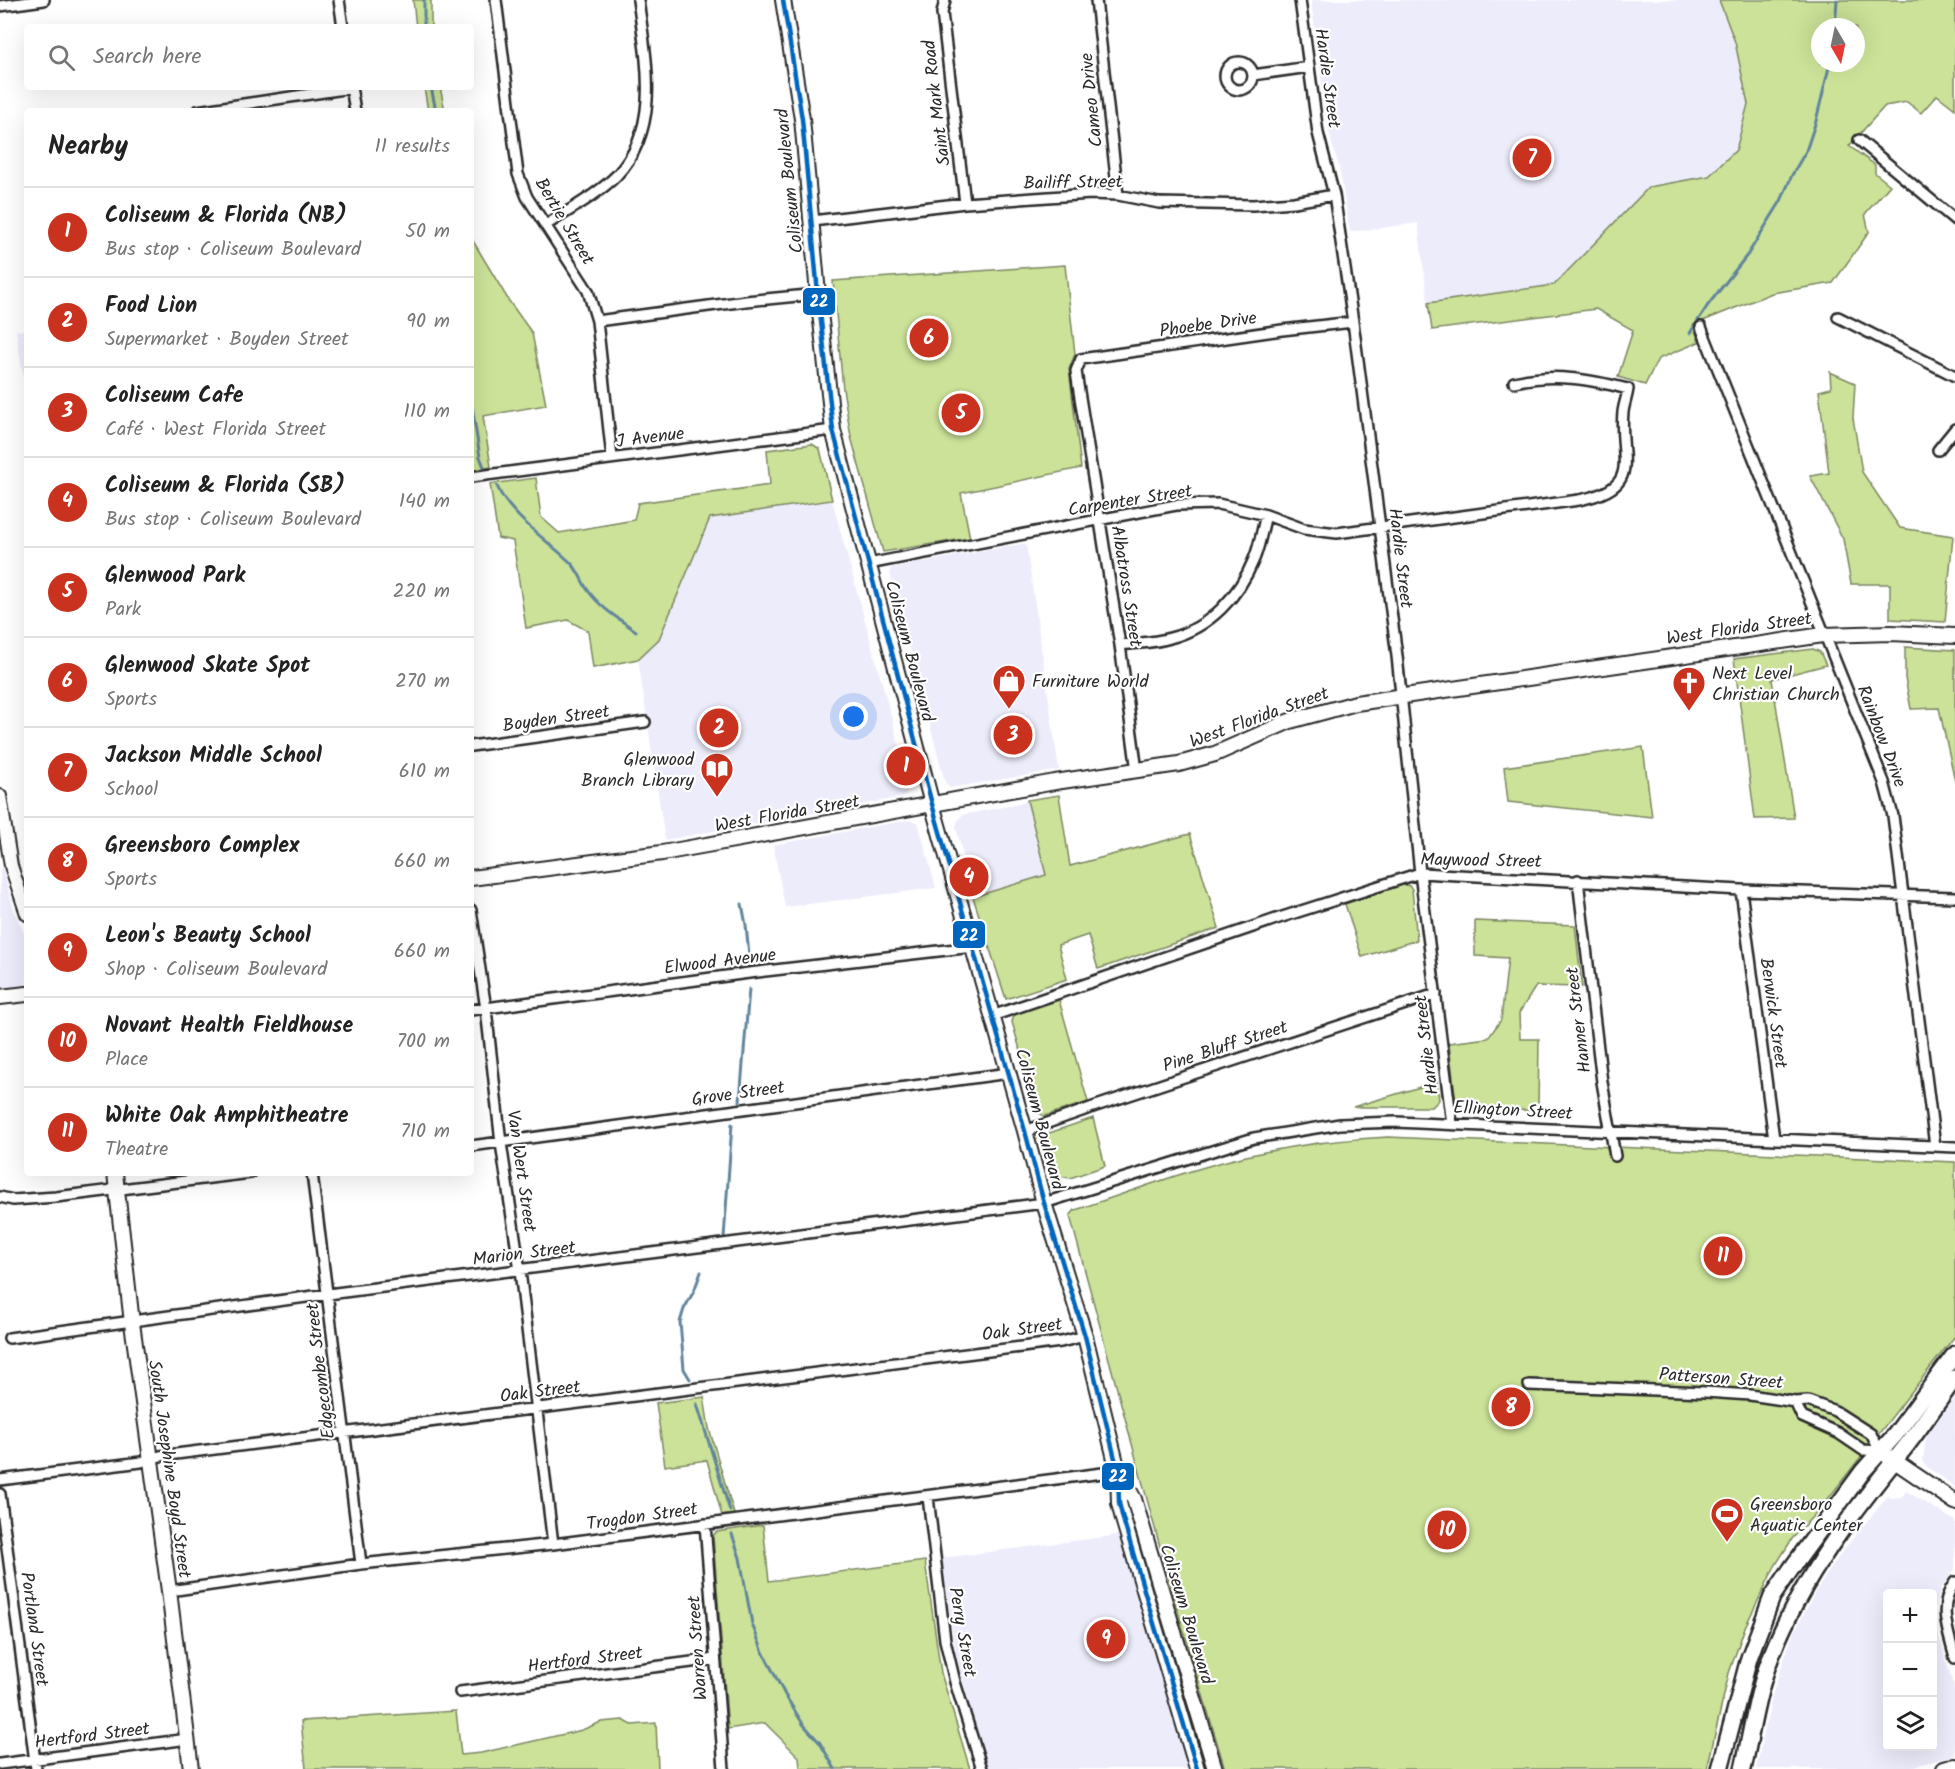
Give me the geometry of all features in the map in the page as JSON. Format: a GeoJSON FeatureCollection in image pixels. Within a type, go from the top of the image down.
{"type":"FeatureCollection","features":[{"type":"Feature","properties":{"kind":"main road","name":"Coliseum Boulevard"},"geometry":{"type":"LineString","coordinates":[[783,0],[802,119],[833,430],[932,804],[1044,1203],[1085,1336],[1118,1472],[1119,1503],[1123,1519],[1197,1769]]}},
{"type":"Feature","properties":{"kind":"main road","name":"West Florida Street"},"geometry":{"type":"LineString","coordinates":[[474,878],[662,854],[1054,782],[1179,764],[1215,754],[1290,721],[1320,712],[1401,695],[1823,635],[1891,633],[1955,636]]}},
{"type":"Feature","properties":{"kind":"main road"},"geometry":{"type":"LineString","coordinates":[[0,997],[24,994]]}},
{"type":"Feature","properties":{"kind":"main road","name":"South Josephine Boyd Street"},"geometry":{"type":"LineString","coordinates":[[116,1176],[132,1323],[191,1769]]}},
{"type":"Feature","properties":{"kind":"main road"},"geometry":{"type":"LineString","coordinates":[[1720,1769],[1749,1658],[1772,1598],[1817,1533],[1895,1435],[1955,1353]]}},
{"type":"Feature","properties":{"kind":"main road"},"geometry":{"type":"LineString","coordinates":[[1743,1769],[1764,1675],[1787,1621],[1818,1565],[1955,1378]]}},
{"type":"Feature","properties":{"kind":"main road","name":"Patterson Street"},"geometry":{"type":"LineString","coordinates":[[1880,1451],[1955,1502]]}},
{"type":"Feature","properties":{"kind":"main road","name":"Coliseum Boulevard"},"geometry":{"type":"LineString","coordinates":[[1118,1472],[1134,1499],[1215,1769]]}},
{"type":"Feature","properties":{"kind":"main road"},"geometry":{"type":"LineString","coordinates":[[1730,1729],[1730,1769]]}},
{"type":"Feature","properties":{"kind":"main road"},"geometry":{"type":"LineString","coordinates":[[1944,1769],[1955,1766]]}},
{"type":"Feature","properties":{"kind":"street"},"geometry":{"type":"LineString","coordinates":[[0,6],[44,0]]}},
{"type":"Feature","properties":{"kind":"street"},"geometry":{"type":"LineString","coordinates":[[339,0],[343,24]]}},
{"type":"Feature","properties":{"kind":"street","name":"Bertie Street"},"geometry":{"type":"LineString","coordinates":[[496,0],[518,174],[527,197],[588,291],[597,321],[612,458]]}},
{"type":"Feature","properties":{"kind":"street"},"geometry":{"type":"LineString","coordinates":[[546,225],[616,176],[631,157],[648,106],[649,74],[638,0]]}},
{"type":"Feature","properties":{"kind":"street","name":"Saint Mark Road"},"geometry":{"type":"LineString","coordinates":[[945,0],[942,13],[965,203]]}},
{"type":"Feature","properties":{"kind":"street","name":"Cameo Drive"},"geometry":{"type":"LineString","coordinates":[[1096,0],[1118,195]]}},
{"type":"Feature","properties":{"kind":"street","name":"Hardie Street"},"geometry":{"type":"LineString","coordinates":[[1300,0],[1318,133],[1334,195],[1353,322],[1401,695],[1420,873],[1452,1124]]}},
{"type":"Feature","properties":{"kind":"street"},"geometry":{"type":"LineString","coordinates":[[1253,75],[1309,68]]}},
{"type":"Feature","properties":{"kind":"street"},"geometry":{"type":"LineString","coordinates":[[217,108],[332,90]]}},
{"type":"Feature","properties":{"kind":"street"},"geometry":{"type":"LineString","coordinates":[[352,90],[354,108]]}},
{"type":"Feature","properties":{"kind":"street"},"geometry":{"type":"LineString","coordinates":[[1859,140],[1955,220]]}},
{"type":"Feature","properties":{"kind":"street","name":"Bailiff Street"},"geometry":{"type":"LineString","coordinates":[[812,220],[965,203],[1091,194],[1118,195],[1159,202],[1253,205],[1294,202],[1334,195]]}},
{"type":"Feature","properties":{"kind":"street"},"geometry":{"type":"LineString","coordinates":[[597,321],[818,294]]}},
{"type":"Feature","properties":{"kind":"street"},"geometry":{"type":"LineString","coordinates":[[1838,317],[1955,376]]}},
{"type":"Feature","properties":{"kind":"street","name":"Phoebe Drive"},"geometry":{"type":"LineString","coordinates":[[1076,371],[1081,359],[1353,322]]}},
{"type":"Feature","properties":{"kind":"street","name":"Rainbow Drive"},"geometry":{"type":"LineString","coordinates":[[1701,327],[1884,782],[1893,816],[1935,1146]]}},
{"type":"Feature","properties":{"kind":"street","name":"Albatross Street"},"geometry":{"type":"LineString","coordinates":[[1076,371],[1101,520],[1137,771]]}},
{"type":"Feature","properties":{"kind":"street","name":"Carpenter Street"},"geometry":{"type":"LineString","coordinates":[[868,564],[1176,505],[1218,504],[1266,515],[1304,529],[1337,532],[1598,496],[1614,487],[1624,474],[1623,412],[1629,389],[1566,377],[1538,377],[1514,382]]}},
{"type":"Feature","properties":{"kind":"street"},"geometry":{"type":"LineString","coordinates":[[1938,450],[1955,429]]}},
{"type":"Feature","properties":{"kind":"street","name":"J Avenue"},"geometry":{"type":"LineString","coordinates":[[474,477],[833,430]]}},
{"type":"Feature","properties":{"kind":"street"},"geometry":{"type":"LineString","coordinates":[[1120,645],[1170,639],[1211,618],[1237,593],[1255,558],[1266,515]]}},
{"type":"Feature","properties":{"kind":"street","name":"Boyden Street"},"geometry":{"type":"LineString","coordinates":[[474,746],[645,722]]}},
{"type":"Feature","properties":{"kind":"street"},"geometry":{"type":"LineString","coordinates":[[0,796],[11,866],[24,905]]}},
{"type":"Feature","properties":{"kind":"street","name":"Maywood Street"},"geometry":{"type":"LineString","coordinates":[[992,1016],[1420,873],[1578,880],[1741,891],[1955,897]]}},
{"type":"Feature","properties":{"kind":"street","name":"Hanner Street"},"geometry":{"type":"LineString","coordinates":[[1578,880],[1602,1082],[1615,1156]]}},
{"type":"Feature","properties":{"kind":"street","name":"Berwick Street"},"geometry":{"type":"LineString","coordinates":[[1741,891],[1774,1139]]}},
{"type":"Feature","properties":{"kind":"street","name":"Van Wert Street"},"geometry":{"type":"LineString","coordinates":[[474,930],[520,1271],[553,1544]]}},
{"type":"Feature","properties":{"kind":"street","name":"Elwood Avenue"},"geometry":{"type":"LineString","coordinates":[[474,1010],[749,973],[973,947]]}},
{"type":"Feature","properties":{"kind":"street","name":"Pine Bluff Street"},"geometry":{"type":"LineString","coordinates":[[1025,1131],[1436,994]]}},
{"type":"Feature","properties":{"kind":"street","name":"Grove Street"},"geometry":{"type":"LineString","coordinates":[[474,1146],[1009,1073]]}},
{"type":"Feature","properties":{"kind":"street","name":"Ellington Street"},"geometry":{"type":"LineString","coordinates":[[1044,1203],[1254,1138],[1313,1127],[1356,1123],[1452,1124],[1955,1147]]}},
{"type":"Feature","properties":{"kind":"street"},"geometry":{"type":"LineString","coordinates":[[0,1197],[13,1200],[228,1176]]}},
{"type":"Feature","properties":{"kind":"street","name":"Edgecombe Street"},"geometry":{"type":"LineString","coordinates":[[312,1176],[361,1564]]}},
{"type":"Feature","properties":{"kind":"street","name":"Marion Street"},"geometry":{"type":"LineString","coordinates":[[9,1338],[132,1323],[328,1294],[1044,1203]]}},
{"type":"Feature","properties":{"kind":"street","name":"Oak Street"},"geometry":{"type":"LineString","coordinates":[[0,1480],[1060,1342],[1085,1336]]}},
{"type":"Feature","properties":{"kind":"street","name":"Patterson Street"},"geometry":{"type":"LineString","coordinates":[[1529,1385],[1750,1395],[1795,1402],[1808,1401],[1852,1421],[1871,1434],[1880,1451]]}},
{"type":"Feature","properties":{"kind":"street","name":"Patterson Street"},"geometry":{"type":"LineString","coordinates":[[1795,1402],[1802,1417],[1838,1433],[1863,1450],[1880,1451]]}},
{"type":"Feature","properties":{"kind":"street","name":"Trogdon Street"},"geometry":{"type":"LineString","coordinates":[[169,1592],[361,1564],[553,1544],[1118,1472]]}},
{"type":"Feature","properties":{"kind":"street","name":"Portland Street"},"geometry":{"type":"LineString","coordinates":[[0,1494],[36,1769]]}},
{"type":"Feature","properties":{"kind":"street","name":"Perry Street"},"geometry":{"type":"LineString","coordinates":[[928,1497],[945,1640],[955,1682],[982,1769]]}},
{"type":"Feature","properties":{"kind":"street","name":"Warren Street"},"geometry":{"type":"LineString","coordinates":[[705,1524],[724,1769]]}},
{"type":"Feature","properties":{"kind":"street"},"geometry":{"type":"LineString","coordinates":[[1955,1582],[1947,1592],[1944,1609],[1955,1658]]}},
{"type":"Feature","properties":{"kind":"street","name":"Hertford Street"},"geometry":{"type":"LineString","coordinates":[[460,1692],[715,1659]]}},
{"type":"Feature","properties":{"kind":"street","name":"Hertford Street"},"geometry":{"type":"LineString","coordinates":[[0,1764],[188,1739]]}},
{"type":"Feature","properties":{"kind":"shaded area"},"geometry":{"type":"Polygon","coordinates":[[[1311,0],[1719,0],[1735,42],[1748,104],[1737,150],[1709,176],[1649,187],[1554,285],[1428,303],[1418,223],[1350,232],[1339,166],[1326,114],[1311,0]]]}},
{"type":"Feature","properties":{"kind":"shaded area"},"geometry":{"type":"Polygon","coordinates":[[[24,330],[24,381],[16,331],[24,330]]]}},
{"type":"Feature","properties":{"kind":"shaded area"},"geometry":{"type":"Polygon","coordinates":[[[832,500],[908,778],[908,791],[903,797],[665,840],[638,659],[659,639],[710,518],[832,500]]]}},
{"type":"Feature","properties":{"kind":"shaded area"},"geometry":{"type":"Polygon","coordinates":[[[1026,543],[1059,770],[950,788],[945,782],[890,573],[891,568],[1026,543]]]}},
{"type":"Feature","properties":{"kind":"shaded area"},"geometry":{"type":"Polygon","coordinates":[[[1027,800],[1046,875],[973,897],[956,827],[957,822],[962,815],[1023,803],[1027,800]]]}},
{"type":"Feature","properties":{"kind":"shaded area"},"geometry":{"type":"Polygon","coordinates":[[[908,820],[918,822],[936,888],[785,907],[773,845],[908,820]]]}},
{"type":"Feature","properties":{"kind":"shaded area"},"geometry":{"type":"Polygon","coordinates":[[[2,867],[14,911],[24,933],[24,985],[0,989],[0,868],[2,867]]]}},
{"type":"Feature","properties":{"kind":"shaded area"},"geometry":{"type":"Polygon","coordinates":[[[1955,1397],[1955,1487],[1926,1466],[1923,1460],[1926,1437],[1955,1397]]]}},
{"type":"Feature","properties":{"kind":"shaded area"},"geometry":{"type":"Polygon","coordinates":[[[1906,1491],[1955,1521],[1955,1569],[1941,1588],[1937,1601],[1937,1589],[1883,1589],[1883,1751],[1937,1751],[1937,1622],[1955,1691],[1955,1755],[1904,1769],[1756,1769],[1773,1693],[1791,1639],[1814,1594],[1844,1549],[1888,1496],[1902,1497],[1906,1491]]]}},
{"type":"Feature","properties":{"kind":"shaded area"},"geometry":{"type":"Polygon","coordinates":[[[1119,1535],[1188,1769],[988,1769],[956,1656],[942,1558],[1119,1535]]]}},
{"type":"Feature","properties":{"kind":"green space"},"geometry":{"type":"Polygon","coordinates":[[[413,0],[431,0],[431,24],[416,24],[413,0]]]}},
{"type":"Feature","properties":{"kind":"green space"},"geometry":{"type":"Polygon","coordinates":[[[1719,0],[1955,0],[1955,109],[1937,95],[1921,113],[1907,102],[1885,106],[1849,146],[1875,165],[1875,173],[1890,185],[1865,214],[1869,232],[1833,283],[1772,293],[1693,325],[1699,342],[1658,359],[1645,385],[1618,377],[1633,330],[1596,309],[1432,330],[1428,303],[1554,285],[1649,187],[1709,176],[1736,150],[1748,104],[1735,42],[1719,0]]]}},
{"type":"Feature","properties":{"kind":"green space"},"geometry":{"type":"Polygon","coordinates":[[[424,90],[441,90],[444,108],[428,108],[424,90]]]}},
{"type":"Feature","properties":{"kind":"green space"},"geometry":{"type":"Polygon","coordinates":[[[474,243],[509,301],[532,333],[546,405],[483,416],[491,467],[474,470],[474,243]]]}},
{"type":"Feature","properties":{"kind":"green space"},"geometry":{"type":"Polygon","coordinates":[[[1065,265],[1075,354],[1069,369],[1081,468],[961,493],[970,538],[883,552],[851,437],[843,389],[833,281],[1065,265]]]}},
{"type":"Feature","properties":{"kind":"green space"},"geometry":{"type":"Polygon","coordinates":[[[1830,372],[1855,383],[1853,418],[1862,472],[1900,528],[1953,536],[1945,622],[1890,619],[1890,584],[1851,584],[1843,539],[1810,476],[1829,473],[1819,391],[1831,388],[1830,372]]]}},
{"type":"Feature","properties":{"kind":"green space"},"geometry":{"type":"Polygon","coordinates":[[[812,444],[820,449],[832,500],[710,518],[659,639],[638,659],[593,668],[588,631],[568,620],[526,628],[513,541],[498,538],[490,484],[536,478],[541,517],[559,533],[634,520],[638,503],[770,485],[767,450],[812,444]]]}},
{"type":"Feature","properties":{"kind":"green space"},"geometry":{"type":"Polygon","coordinates":[[[1905,647],[1955,650],[1955,781],[1939,708],[1911,709],[1905,678],[1905,647]]]}},
{"type":"Feature","properties":{"kind":"green space"},"geometry":{"type":"Polygon","coordinates":[[[1813,649],[1820,652],[1826,665],[1772,679],[1794,818],[1755,819],[1734,659],[1813,649]]]}},
{"type":"Feature","properties":{"kind":"green space"},"geometry":{"type":"Polygon","coordinates":[[[1643,747],[1652,817],[1508,802],[1504,767],[1643,747]]]}},
{"type":"Feature","properties":{"kind":"green space"},"geometry":{"type":"Polygon","coordinates":[[[1059,795],[1070,866],[1190,834],[1219,928],[1098,969],[1088,935],[1058,945],[1067,979],[1006,999],[973,897],[1046,875],[1027,800],[1059,795]]]}},
{"type":"Feature","properties":{"kind":"green space"},"geometry":{"type":"Polygon","coordinates":[[[1403,884],[1412,889],[1417,940],[1362,957],[1345,904],[1403,884]]]}},
{"type":"Feature","properties":{"kind":"green space"},"geometry":{"type":"Polygon","coordinates":[[[1475,921],[1575,925],[1582,987],[1536,986],[1519,1013],[1520,1039],[1539,1039],[1538,1111],[1461,1107],[1456,1103],[1449,1043],[1488,1038],[1501,1020],[1508,958],[1475,956],[1475,921]]]}},
{"type":"Feature","properties":{"kind":"green space"},"geometry":{"type":"Polygon","coordinates":[[[1059,1000],[1088,1102],[1044,1116],[1038,1112],[1012,1022],[1014,1015],[1059,1000]]]}},
{"type":"Feature","properties":{"kind":"green space"},"geometry":{"type":"Polygon","coordinates":[[[1437,1082],[1439,1100],[1432,1107],[1353,1107],[1437,1082]]]}},
{"type":"Feature","properties":{"kind":"green space"},"geometry":{"type":"Polygon","coordinates":[[[1093,1118],[1105,1166],[1070,1178],[1059,1176],[1047,1142],[1049,1133],[1093,1118]]]}},
{"type":"Feature","properties":{"kind":"green space"},"geometry":{"type":"Polygon","coordinates":[[[1388,1137],[1955,1162],[1955,1336],[1824,1504],[1792,1539],[1775,1566],[1745,1627],[1729,1673],[1707,1769],[1225,1769],[1175,1602],[1070,1216],[1075,1210],[1236,1158],[1308,1145],[1388,1137]]]}},
{"type":"Feature","properties":{"kind":"green space"},"geometry":{"type":"Polygon","coordinates":[[[704,1397],[709,1428],[734,1514],[722,1516],[707,1460],[665,1466],[656,1403],[704,1397]]]}},
{"type":"Feature","properties":{"kind":"green space"},"geometry":{"type":"Polygon","coordinates":[[[763,1525],[769,1581],[925,1561],[941,1673],[970,1769],[800,1769],[799,1757],[765,1723],[728,1729],[713,1536],[716,1532],[763,1525]]]}},
{"type":"Feature","properties":{"kind":"green space"},"geometry":{"type":"Polygon","coordinates":[[[456,1711],[461,1755],[481,1753],[582,1730],[601,1722],[623,1720],[632,1725],[656,1723],[658,1769],[306,1769],[301,1721],[456,1711]]]}},
{"type":"Feature","properties":{"kind":"waterway"},"geometry":{"type":"LineString","coordinates":[[424,0],[424,24]]}},
{"type":"Feature","properties":{"kind":"waterway"},"geometry":{"type":"LineString","coordinates":[[1836,18],[1837,0]]}},
{"type":"Feature","properties":{"kind":"waterway"},"geometry":{"type":"LineString","coordinates":[[1690,333],[1708,305],[1748,254],[1781,201],[1806,151],[1828,72]]}},
{"type":"Feature","properties":{"kind":"waterway"},"geometry":{"type":"LineString","coordinates":[[432,90],[435,108]]}},
{"type":"Feature","properties":{"kind":"waterway"},"geometry":{"type":"LineString","coordinates":[[474,419],[480,457],[484,467]]}},
{"type":"Feature","properties":{"kind":"waterway"},"geometry":{"type":"LineString","coordinates":[[497,486],[519,517],[573,565],[597,601],[636,631]]}},
{"type":"Feature","properties":{"kind":"waterway"},"geometry":{"type":"LineString","coordinates":[[742,904],[750,965]]}},
{"type":"Feature","properties":{"kind":"waterway"},"geometry":{"type":"LineString","coordinates":[[740,1101],[749,989]]}},
{"type":"Feature","properties":{"kind":"waterway"},"geometry":{"type":"LineString","coordinates":[[724,1238],[732,1124]]}},
{"type":"Feature","properties":{"kind":"waterway"},"geometry":{"type":"LineString","coordinates":[[690,1379],[684,1369],[680,1322],[701,1272]]}},
{"type":"Feature","properties":{"kind":"waterway"},"geometry":{"type":"LineString","coordinates":[[697,1404],[730,1511]]}},
{"type":"Feature","properties":{"kind":"waterway"},"geometry":{"type":"LineString","coordinates":[[732,1534],[740,1558],[752,1624],[763,1652],[785,1695],[803,1724],[820,1743],[835,1769]]}},
{"type":"Feature","properties":{"kind":"transit line","name":"22"},"geometry":{"type":"LineString","coordinates":[[783,0],[802,119],[833,430],[932,804],[1044,1203],[1085,1336],[1118,1471],[1119,1503],[1123,1519],[1197,1769]]}},
{"type":"Feature","properties":{"kind":"place","name":"Jackson Middle School"},"geometry":{"type":"Point","coordinates":[1532,158]}},
{"type":"Feature","properties":{"kind":"place","name":"Glenwood Skate Spot"},"geometry":{"type":"Point","coordinates":[929,338]}},
{"type":"Feature","properties":{"kind":"place","name":"Glenwood Park"},"geometry":{"type":"Point","coordinates":[961,413]}},
{"type":"Feature","properties":{"kind":"place","name":"Furniture World"},"geometry":{"type":"Point","coordinates":[1009,710]}},
{"type":"Feature","properties":{"kind":"place","name":"Next Level Christian Church"},"geometry":{"type":"Point","coordinates":[1689,712]}},
{"type":"Feature","properties":{"kind":"place","name":"Food Lion"},"geometry":{"type":"Point","coordinates":[719,728]}},
{"type":"Feature","properties":{"kind":"place","name":"Coliseum Cafe"},"geometry":{"type":"Point","coordinates":[1013,735]}},
{"type":"Feature","properties":{"kind":"place","name":"Coliseum & Florida (NB)"},"geometry":{"type":"Point","coordinates":[906,766]}},
{"type":"Feature","properties":{"kind":"place","name":"Glenwood Branch Library"},"geometry":{"type":"Point","coordinates":[717,798]}},
{"type":"Feature","properties":{"kind":"place","name":"Coliseum & Florida (SB)"},"geometry":{"type":"Point","coordinates":[969,877]}},
{"type":"Feature","properties":{"kind":"place","name":"White Oak Amphitheatre"},"geometry":{"type":"Point","coordinates":[1723,1256]}},
{"type":"Feature","properties":{"kind":"place","name":"Greensboro Complex"},"geometry":{"type":"Point","coordinates":[1511,1407]}},
{"type":"Feature","properties":{"kind":"place","name":"Novant Health Fieldhouse"},"geometry":{"type":"Point","coordinates":[1447,1530]}},
{"type":"Feature","properties":{"kind":"place","name":"Greensboro Aquatic Center"},"geometry":{"type":"Point","coordinates":[1727,1543]}},
{"type":"Feature","properties":{"kind":"place","name":"Leon's Beauty School"},"geometry":{"type":"Point","coordinates":[1106,1639]}}]}
